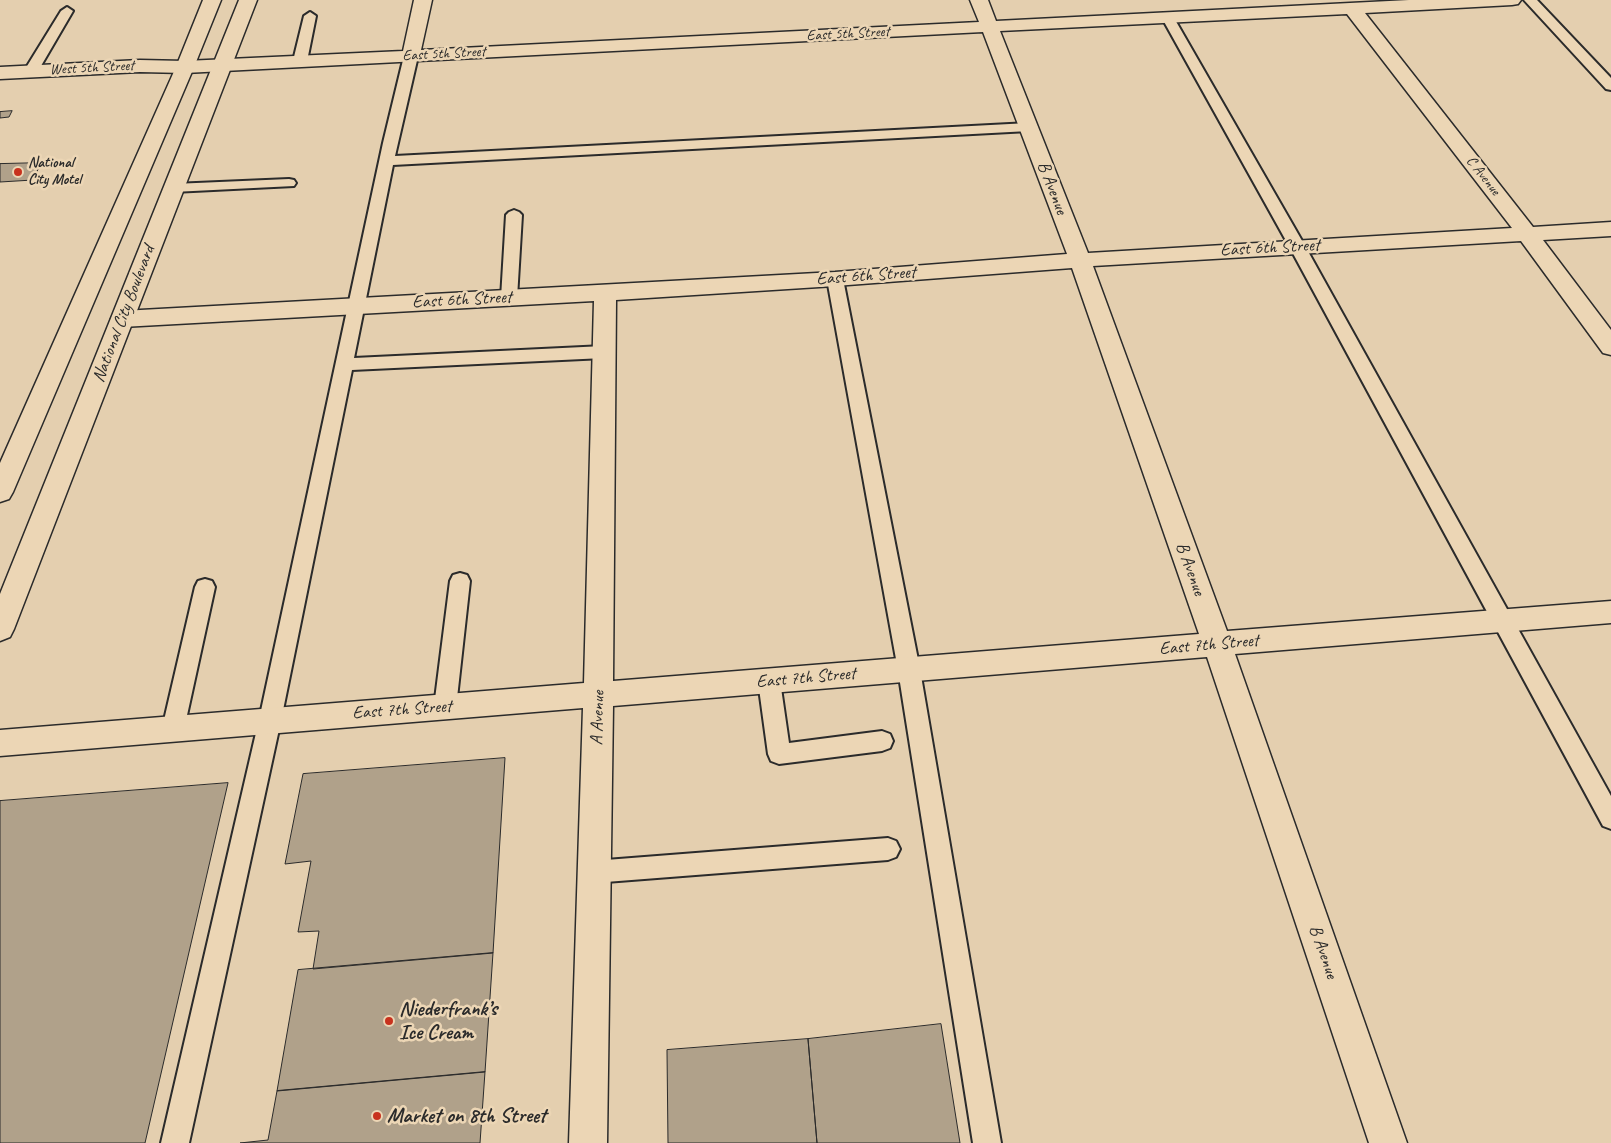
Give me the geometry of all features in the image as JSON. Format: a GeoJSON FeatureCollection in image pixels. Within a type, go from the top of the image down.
{"type":"FeatureCollection","features":[{"type":"Feature","properties":{"kind":"street"},"geometry":{"type":"LineString","coordinates":[[0,492],[185,67],[212,0]]}},
{"type":"Feature","properties":{"kind":"street","name":"National City Boulevard"},"geometry":{"type":"LineString","coordinates":[[0,629],[248,0]]}},
{"type":"Feature","properties":{"kind":"street"},"geometry":{"type":"LineString","coordinates":[[411,56],[423,0]]}},
{"type":"Feature","properties":{"kind":"street","name":"B Avenue"},"geometry":{"type":"LineString","coordinates":[[979,0],[1080,260],[1217,644],[1388,1143]]}},
{"type":"Feature","properties":{"kind":"street","name":"East 5th Street"},"geometry":{"type":"LineString","coordinates":[[185,67],[1512,0]]}},
{"type":"Feature","properties":{"kind":"street","name":"C Avenue"},"geometry":{"type":"LineString","coordinates":[[1352,8],[1528,234],[1611,347]]}},
{"type":"Feature","properties":{"kind":"street","name":"West 5th Street"},"geometry":{"type":"LineString","coordinates":[[0,73],[140,66],[185,67]]}},
{"type":"Feature","properties":{"kind":"street","name":"East 6th Street"},"geometry":{"type":"LineString","coordinates":[[122,319],[605,293],[835,279],[1297,246],[1611,229]]}},
{"type":"Feature","properties":{"kind":"street","name":"A Avenue"},"geometry":{"type":"LineString","coordinates":[[588,1143],[593,872],[599,695],[605,293]]}},
{"type":"Feature","properties":{"kind":"street","name":"East 7th Street"},"geometry":{"type":"LineString","coordinates":[[0,743],[1611,612]]}},
{"type":"Feature","properties":{"kind":"lane"},"geometry":{"type":"LineString","coordinates":[[1530,0],[1611,86]]}},
{"type":"Feature","properties":{"kind":"lane"},"geometry":{"type":"LineString","coordinates":[[31,71],[67,11]]}},
{"type":"Feature","properties":{"kind":"lane"},"geometry":{"type":"LineString","coordinates":[[300,62],[310,16]]}},
{"type":"Feature","properties":{"kind":"lane"},"geometry":{"type":"LineString","coordinates":[[1168,18],[1297,246],[1611,818]]}},
{"type":"Feature","properties":{"kind":"lane"},"geometry":{"type":"LineString","coordinates":[[175,1143],[270,720],[358,306],[386,161],[411,56]]}},
{"type":"Feature","properties":{"kind":"lane"},"geometry":{"type":"LineString","coordinates":[[386,161],[1029,127]]}},
{"type":"Feature","properties":{"kind":"lane"},"geometry":{"type":"LineString","coordinates":[[173,188],[289,183]]}},
{"type":"Feature","properties":{"kind":"lane"},"geometry":{"type":"LineString","coordinates":[[509,298],[514,214]]}},
{"type":"Feature","properties":{"kind":"lane"},"geometry":{"type":"LineString","coordinates":[[835,279],[909,670],[987,1143]]}},
{"type":"Feature","properties":{"kind":"lane"},"geometry":{"type":"LineString","coordinates":[[345,364],[604,352]]}},
{"type":"Feature","properties":{"kind":"lane"},"geometry":{"type":"LineString","coordinates":[[445,707],[460,581]]}},
{"type":"Feature","properties":{"kind":"lane"},"geometry":{"type":"LineString","coordinates":[[173,728],[205,587]]}},
{"type":"Feature","properties":{"kind":"lane"},"geometry":{"type":"LineString","coordinates":[[769,681],[779,754],[882,741]]}},
{"type":"Feature","properties":{"kind":"lane"},"geometry":{"type":"LineString","coordinates":[[593,872],[888,849]]}},
{"type":"Feature","properties":{"kind":"building","name":"National City Motel"},"geometry":{"type":"Polygon","coordinates":[[[12,111],[9,117],[0,118],[0,112],[12,111]]]}},
{"type":"Feature","properties":{"kind":"building","name":"National City Motel"},"geometry":{"type":"Polygon","coordinates":[[[41,163],[33,180],[0,182],[0,164],[41,163]]]}},
{"type":"Feature","properties":{"kind":"building"},"geometry":{"type":"Polygon","coordinates":[[[505,758],[493,953],[313,969],[319,931],[298,932],[311,861],[285,864],[303,774],[505,758]]]}},
{"type":"Feature","properties":{"kind":"building"},"geometry":{"type":"Polygon","coordinates":[[[228,783],[145,1143],[0,1143],[0,801],[228,783]]]}},
{"type":"Feature","properties":{"kind":"building","name":"Niederfrank’s Ice Cream"},"geometry":{"type":"Polygon","coordinates":[[[493,953],[485,1072],[277,1091],[298,970],[493,953]]]}},
{"type":"Feature","properties":{"kind":"building"},"geometry":{"type":"Polygon","coordinates":[[[941,1024],[960,1143],[817,1143],[808,1039],[941,1024]]]}},
{"type":"Feature","properties":{"kind":"building"},"geometry":{"type":"Polygon","coordinates":[[[808,1039],[817,1143],[668,1143],[667,1050],[808,1039]]]}},
{"type":"Feature","properties":{"kind":"building","name":"Market on 8th Street"},"geometry":{"type":"Polygon","coordinates":[[[485,1072],[480,1143],[240,1143],[268,1140],[277,1091],[485,1072]]]}},
{"type":"Feature","properties":{"kind":"place","name":"National City Motel"},"geometry":{"type":"Point","coordinates":[18,172]}},
{"type":"Feature","properties":{"kind":"place","name":"Niederfrank’s Ice Cream"},"geometry":{"type":"Point","coordinates":[389,1021]}},
{"type":"Feature","properties":{"kind":"place","name":"Market on 8th Street"},"geometry":{"type":"Point","coordinates":[377,1116]}}]}
